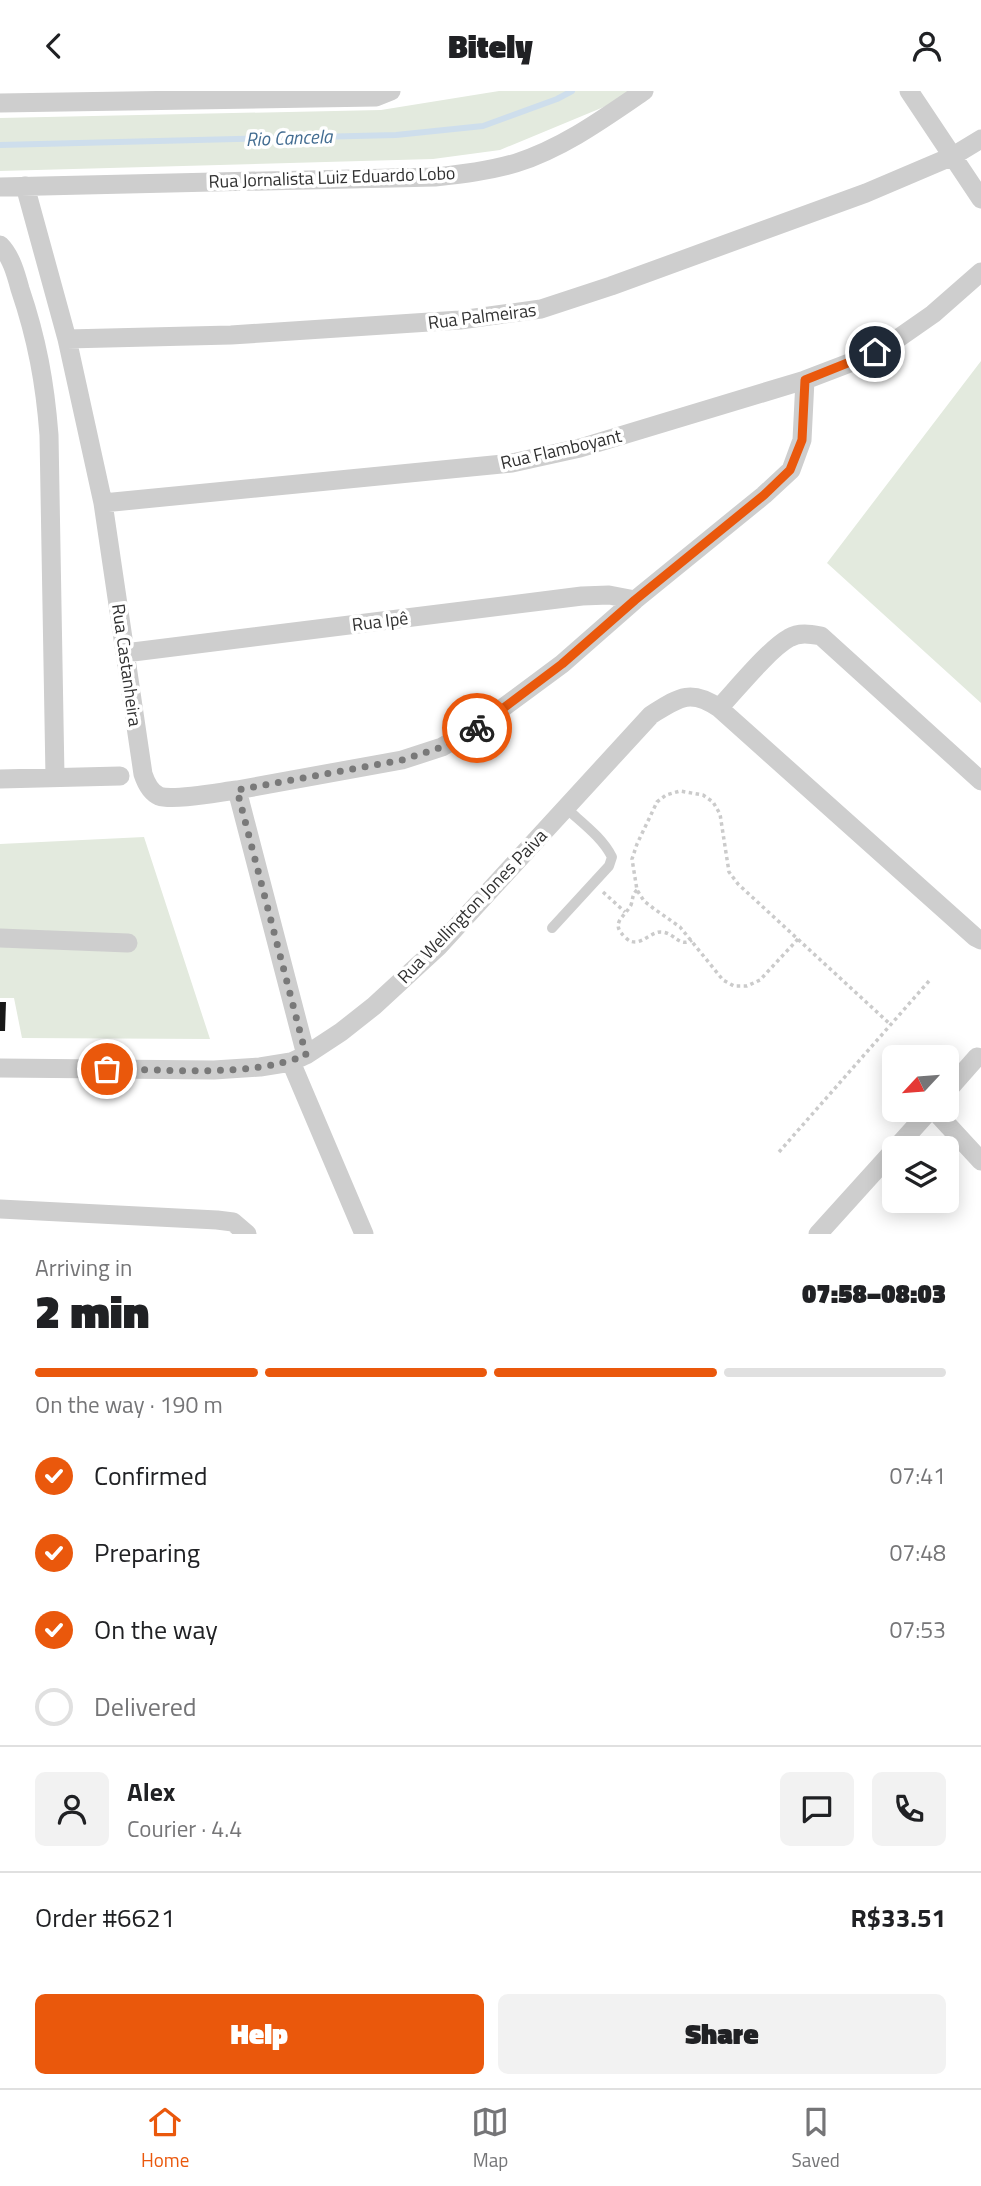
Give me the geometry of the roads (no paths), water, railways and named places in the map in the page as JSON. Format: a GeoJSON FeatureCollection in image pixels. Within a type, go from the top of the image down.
{"type":"FeatureCollection","features":[{"type":"Feature","properties":{"kind":"street","name":"Rua Jornalista Luiz Eduardo Lobo"},"geometry":{"type":"LineString","coordinates":[[0,187],[435,177],[482,171],[516,163],[553,148],[588,129],[644,91]]}},
{"type":"Feature","properties":{"kind":"street"},"geometry":{"type":"LineString","coordinates":[[909,91],[981,199]]}},
{"type":"Feature","properties":{"kind":"street"},"geometry":{"type":"LineString","coordinates":[[0,103],[230,95],[376,97],[388,93]]}},
{"type":"Feature","properties":{"kind":"street","name":"Rua Palmeiras"},"geometry":{"type":"LineString","coordinates":[[67,339],[231,335],[460,320],[541,309],[866,193],[953,156],[981,139]]}},
{"type":"Feature","properties":{"kind":"street","name":"Rua Castanheira"},"geometry":{"type":"LineString","coordinates":[[24,186],[67,339],[103,503],[143,774],[148,787],[158,796],[171,798],[237,790]]}},
{"type":"Feature","properties":{"kind":"street"},"geometry":{"type":"LineString","coordinates":[[0,244],[15,271],[32,325],[46,390],[55,778]]}},
{"type":"Feature","properties":{"kind":"street","name":"Rua Flamboyant"},"geometry":{"type":"LineString","coordinates":[[103,503],[512,463],[580,448],[805,380],[860,359],[890,344],[933,314],[981,272]]}},
{"type":"Feature","properties":{"kind":"street"},"geometry":{"type":"LineString","coordinates":[[365,1234],[299,1058],[237,790],[402,760],[442,747],[478,727],[562,664],[635,600],[764,495],[790,470],[802,440],[805,380]]}},
{"type":"Feature","properties":{"kind":"street","name":"Rua Ipê"},"geometry":{"type":"LineString","coordinates":[[125,653],[582,596],[609,595],[635,600]]}},
{"type":"Feature","properties":{"kind":"street"},"geometry":{"type":"LineString","coordinates":[[981,781],[821,636],[805,633],[790,636],[712,703],[964,928],[981,940]]}},
{"type":"Feature","properties":{"kind":"street","name":"Rua Wellington Jones Paiva"},"geometry":{"type":"LineString","coordinates":[[0,1068],[214,1070],[260,1066],[299,1058],[341,1032],[374,1006],[438,947],[651,715],[672,702],[691,696],[712,703]]}},
{"type":"Feature","properties":{"kind":"street"},"geometry":{"type":"LineString","coordinates":[[0,779],[120,776]]}},
{"type":"Feature","properties":{"kind":"street"},"geometry":{"type":"LineString","coordinates":[[0,939],[128,943]]}},
{"type":"Feature","properties":{"kind":"street"},"geometry":{"type":"LineString","coordinates":[[959,1077],[977,1057]]}},
{"type":"Feature","properties":{"kind":"street"},"geometry":{"type":"LineString","coordinates":[[907,1136],[920,1122]]}},
{"type":"Feature","properties":{"kind":"street"},"geometry":{"type":"LineString","coordinates":[[944,1122],[981,1161]]}},
{"type":"Feature","properties":{"kind":"street"},"geometry":{"type":"LineString","coordinates":[[825,1232],[882,1164]]}},
{"type":"Feature","properties":{"kind":"street"},"geometry":{"type":"LineString","coordinates":[[0,1209],[217,1220],[233,1222],[247,1234]]}},
{"type":"Feature","properties":{"kind":"lane"},"geometry":{"type":"LineString","coordinates":[[552,928],[609,866],[612,857],[607,848],[566,808]]}},
{"type":"Feature","properties":{"kind":"waterway","name":"Rio Cancela"},"geometry":{"type":"LineString","coordinates":[[0,145],[396,135],[483,126],[572,91]]}}]}
